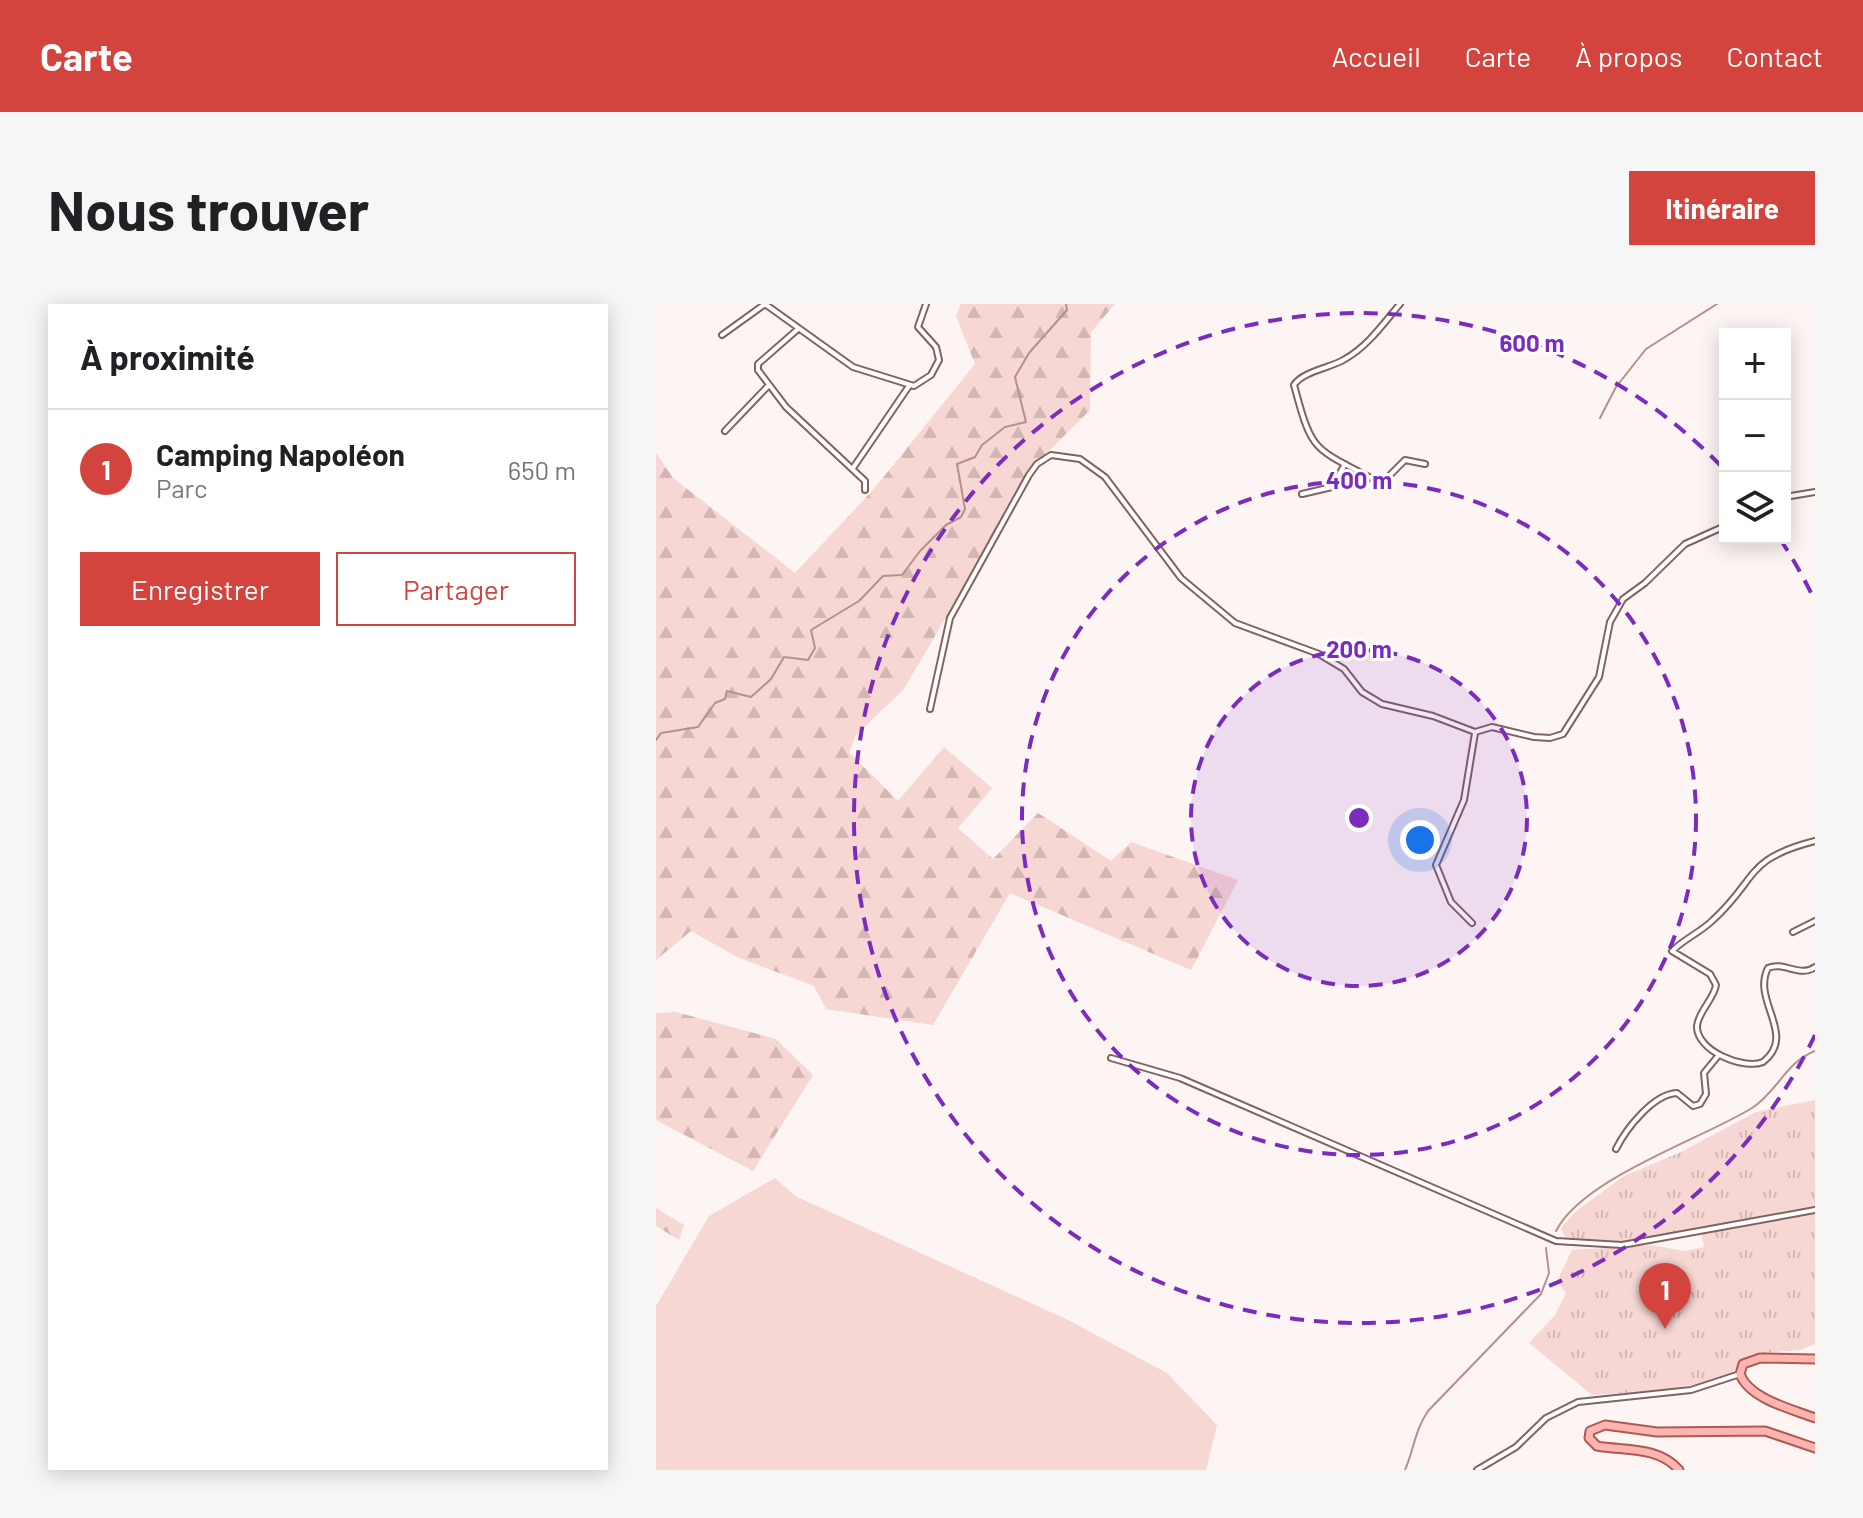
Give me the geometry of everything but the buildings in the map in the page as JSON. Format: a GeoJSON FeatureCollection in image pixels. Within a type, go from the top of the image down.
{"type":"FeatureCollection","features":[{"type":"Feature","properties":{"kind":"main road"},"geometry":{"type":"LineString","coordinates":[[1815,1359],[1755,1359],[1743,1364],[1740,1374],[1746,1385],[1759,1394],[1815,1418]]}},
{"type":"Feature","properties":{"kind":"main road"},"geometry":{"type":"LineString","coordinates":[[1679,1470],[1667,1459],[1641,1451],[1597,1446],[1591,1441],[1590,1431],[1605,1425],[1657,1432],[1765,1431],[1815,1448]]}},
{"type":"Feature","properties":{"kind":"street"},"geometry":{"type":"LineString","coordinates":[[722,335],[765,304],[853,367],[917,386],[927,379],[939,360],[936,347],[918,327],[926,304]]}},
{"type":"Feature","properties":{"kind":"street"},"geometry":{"type":"LineString","coordinates":[[1400,304],[1363,348],[1329,369],[1302,376],[1294,385],[1312,442],[1345,464],[1384,481],[1405,460],[1425,464]]}},
{"type":"Feature","properties":{"kind":"street"},"geometry":{"type":"LineString","coordinates":[[798,329],[758,364],[786,407],[853,468],[865,481],[865,490]]}},
{"type":"Feature","properties":{"kind":"street"},"geometry":{"type":"LineString","coordinates":[[725,431],[769,385]]}},
{"type":"Feature","properties":{"kind":"street"},"geometry":{"type":"LineString","coordinates":[[853,468],[909,386]]}},
{"type":"Feature","properties":{"kind":"street"},"geometry":{"type":"LineString","coordinates":[[930,709],[950,618],[1029,475],[1045,457],[1070,455],[1105,477],[1126,502],[1147,536],[1190,585],[1235,623],[1302,645],[1344,669],[1368,697],[1475,732],[1492,727],[1550,738],[1563,734],[1599,677],[1610,622],[1623,599],[1645,583],[1685,544],[1719,529]]}},
{"type":"Feature","properties":{"kind":"street"},"geometry":{"type":"LineString","coordinates":[[1302,494],[1332,487],[1345,464]]}},
{"type":"Feature","properties":{"kind":"street"},"geometry":{"type":"LineString","coordinates":[[1791,496],[1815,492]]}},
{"type":"Feature","properties":{"kind":"street"},"geometry":{"type":"LineString","coordinates":[[1472,923],[1451,902],[1436,865],[1464,800],[1475,732]]}},
{"type":"Feature","properties":{"kind":"street"},"geometry":{"type":"LineString","coordinates":[[1815,841],[1785,849],[1764,860],[1714,920],[1672,951],[1714,979],[1716,990],[1697,1028],[1718,1056],[1753,1065],[1768,1058],[1778,1038],[1764,997],[1766,970],[1773,965],[1806,972],[1815,967]]}},
{"type":"Feature","properties":{"kind":"street"},"geometry":{"type":"LineString","coordinates":[[1793,932],[1815,921]]}},
{"type":"Feature","properties":{"kind":"street"},"geometry":{"type":"LineString","coordinates":[[1616,1149],[1628,1127],[1666,1095],[1677,1093],[1690,1104],[1700,1104],[1706,1094],[1703,1077],[1718,1056]]}},
{"type":"Feature","properties":{"kind":"street"},"geometry":{"type":"LineString","coordinates":[[1111,1058],[1180,1078],[1556,1241],[1622,1245],[1815,1210]]}},
{"type":"Feature","properties":{"kind":"street"},"geometry":{"type":"LineString","coordinates":[[1477,1470],[1516,1447],[1546,1418],[1578,1402],[1682,1392],[1740,1374]]}},
{"type":"Feature","properties":{"kind":"green space"},"geometry":{"type":"Polygon","coordinates":[[[961,304],[1115,304],[1091,332],[1090,410],[1035,465],[904,689],[856,735],[849,752],[898,801],[944,747],[992,788],[958,828],[993,859],[1038,813],[1111,861],[1131,842],[1238,880],[1191,970],[1010,893],[933,1025],[826,1009],[814,986],[739,958],[691,931],[656,960],[656,453],[673,478],[795,573],[873,490],[975,364],[956,316],[961,304]]]}},
{"type":"Feature","properties":{"kind":"green space"},"geometry":{"type":"Polygon","coordinates":[[[676,1012],[776,1039],[813,1075],[753,1171],[656,1120],[656,1013],[676,1012]]]}},
{"type":"Feature","properties":{"kind":"green space"},"geometry":{"type":"Polygon","coordinates":[[[1815,1100],[1815,1344],[1800,1350],[1752,1354],[1740,1360],[1734,1372],[1703,1383],[1658,1391],[1592,1395],[1529,1343],[1555,1315],[1566,1293],[1557,1281],[1572,1250],[1651,1245],[1684,1251],[1704,1247],[1700,1227],[1615,1242],[1565,1237],[1561,1228],[1575,1212],[1624,1176],[1679,1153],[1756,1112],[1815,1100]]]}},
{"type":"Feature","properties":{"kind":"green space"},"geometry":{"type":"Polygon","coordinates":[[[775,1178],[795,1196],[1066,1319],[1167,1373],[1217,1425],[1206,1470],[656,1470],[656,1306],[709,1216],[775,1178]]]}},
{"type":"Feature","properties":{"kind":"green space"},"geometry":{"type":"Polygon","coordinates":[[[656,1208],[684,1225],[679,1240],[656,1226],[656,1208]]]}},
{"type":"Feature","properties":{"kind":"waterway"},"geometry":{"type":"LineString","coordinates":[[656,740],[661,733],[698,727],[715,703],[725,699],[727,691],[751,697],[771,679],[784,657],[808,660],[815,648],[811,630],[859,601],[883,576],[902,575],[946,525],[961,517],[965,509],[957,464],[975,457],[982,445],[1005,427],[1026,422],[1015,377],[1029,353],[1067,310],[1066,304]]}},
{"type":"Feature","properties":{"kind":"waterway"},"geometry":{"type":"LineString","coordinates":[[1600,418],[1616,387],[1646,349],[1717,304]]}},
{"type":"Feature","properties":{"kind":"waterway"},"geometry":{"type":"LineString","coordinates":[[1556,1231],[1570,1212],[1617,1177],[1752,1108],[1796,1062],[1815,1051]]}},
{"type":"Feature","properties":{"kind":"waterway"},"geometry":{"type":"LineString","coordinates":[[1405,1470],[1428,1411],[1541,1294],[1549,1273],[1546,1248]]}},
{"type":"Feature","properties":{"kind":"place","name":"Camping Napoléon"},"geometry":{"type":"Point","coordinates":[1665,1329]}}]}
